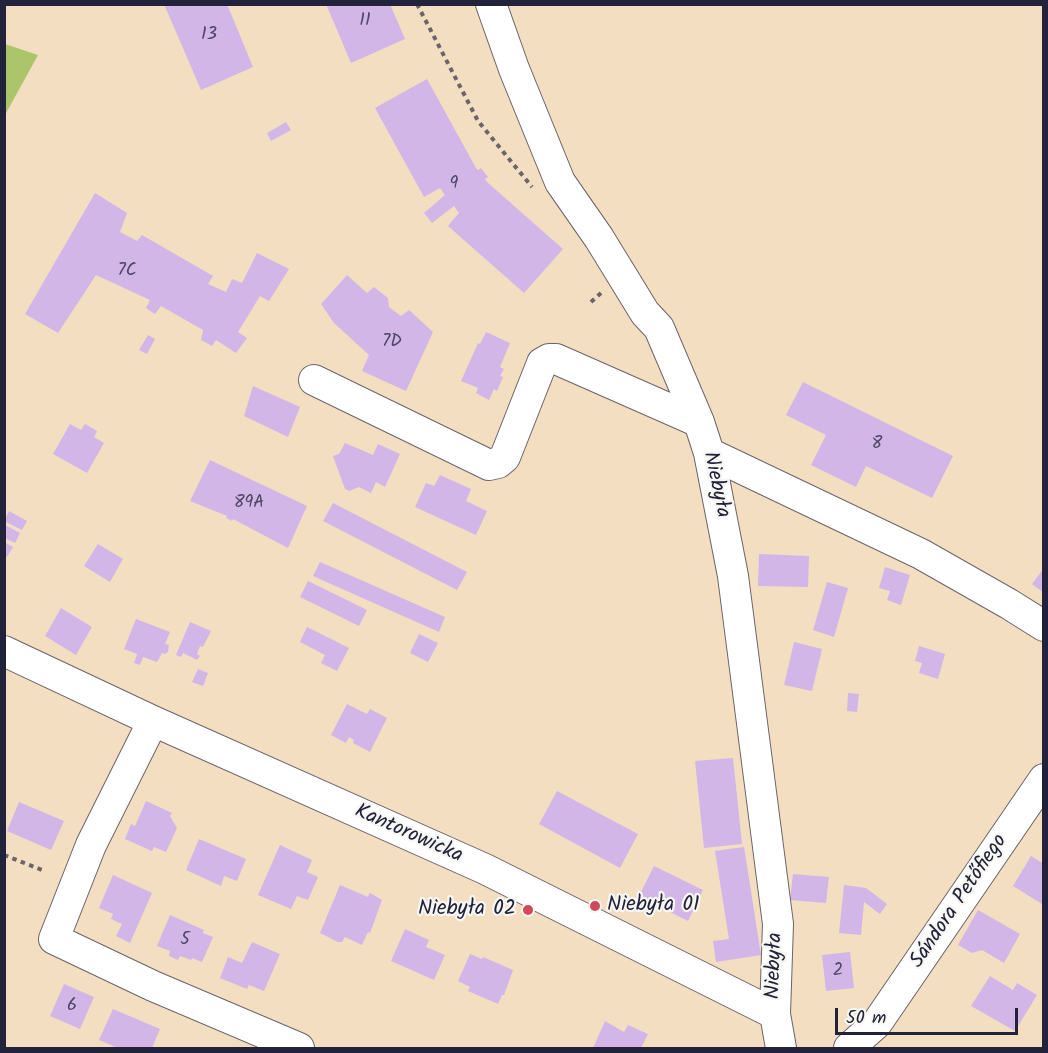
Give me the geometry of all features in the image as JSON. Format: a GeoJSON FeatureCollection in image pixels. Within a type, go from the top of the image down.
{"type":"FeatureCollection","features":[{"type":"Feature","properties":{"kind":"street","name":"Niebyła"},"geometry":{"type":"LineString","coordinates":[[491,4],[514,69],[560,182],[599,238],[645,313],[660,328],[699,422],[709,453],[733,576],[778,924],[775,1014]]}},
{"type":"Feature","properties":{"kind":"street"},"geometry":{"type":"LineString","coordinates":[[314,380],[489,465],[498,463],[505,457],[542,363],[549,359],[556,359],[699,422]]}},
{"type":"Feature","properties":{"kind":"street"},"geometry":{"type":"LineString","coordinates":[[709,453],[921,554],[1044,626]]}},
{"type":"Feature","properties":{"kind":"street","name":"Kantorowicka"},"geometry":{"type":"LineString","coordinates":[[4,651],[153,721],[485,869],[775,1014]]}},
{"type":"Feature","properties":{"kind":"street"},"geometry":{"type":"LineString","coordinates":[[153,721],[91,845],[54,939],[153,986],[299,1048]]}},
{"type":"Feature","properties":{"kind":"street","name":"Sándora Petőfiego"},"geometry":{"type":"LineString","coordinates":[[849,1048],[877,1023],[1044,779]]}},
{"type":"Feature","properties":{"kind":"street"},"geometry":{"type":"LineString","coordinates":[[775,1014],[782,1048]]}},
{"type":"Feature","properties":{"kind":"path"},"geometry":{"type":"LineString","coordinates":[[417,4],[478,121],[535,190]]}},
{"type":"Feature","properties":{"kind":"path"},"geometry":{"type":"LineString","coordinates":[[591,302],[601,294],[596,284]]}},
{"type":"Feature","properties":{"kind":"path"},"geometry":{"type":"LineString","coordinates":[[4,855],[42,870]]}},
{"type":"Feature","properties":{"kind":"green space"},"geometry":{"type":"Polygon","coordinates":[[[5,44],[38,55],[5,115],[5,44]]]}},
{"type":"Feature","properties":{"kind":"building"},"geometry":{"type":"Polygon","coordinates":[[[164,4],[227,4],[253,67],[201,90],[164,4]]]}},
{"type":"Feature","properties":{"kind":"building"},"geometry":{"type":"Polygon","coordinates":[[[326,4],[390,4],[405,39],[351,63],[326,4]]]}},
{"type":"Feature","properties":{"kind":"building"},"geometry":{"type":"Polygon","coordinates":[[[427,79],[476,168],[478,170],[481,168],[488,177],[485,179],[487,182],[563,249],[524,293],[448,226],[459,213],[454,206],[432,223],[424,213],[445,195],[440,188],[424,197],[375,108],[427,79]]]}},
{"type":"Feature","properties":{"kind":"building"},"geometry":{"type":"Polygon","coordinates":[[[286,122],[291,130],[271,141],[267,133],[286,122]]]}},
{"type":"Feature","properties":{"kind":"building"},"geometry":{"type":"Polygon","coordinates":[[[95,193],[127,213],[120,232],[137,241],[142,235],[213,276],[208,284],[226,292],[232,279],[242,283],[257,253],[289,269],[269,301],[260,296],[238,332],[247,338],[236,353],[216,340],[212,346],[201,340],[203,330],[161,306],[155,314],[146,308],[150,300],[96,275],[58,333],[25,314],[95,193]]]}},
{"type":"Feature","properties":{"kind":"building"},"geometry":{"type":"Polygon","coordinates":[[[347,275],[367,293],[374,287],[388,298],[389,307],[401,316],[409,310],[433,332],[406,391],[362,371],[369,355],[334,323],[321,304],[347,275]]]}},
{"type":"Feature","properties":{"kind":"building"},"geometry":{"type":"Polygon","coordinates":[[[486,332],[510,343],[500,367],[504,369],[500,376],[503,377],[497,391],[494,389],[489,400],[476,393],[478,388],[461,381],[478,343],[480,344],[486,332]]]}},
{"type":"Feature","properties":{"kind":"building"},"geometry":{"type":"Polygon","coordinates":[[[148,335],[155,339],[147,354],[139,350],[148,335]]]}},
{"type":"Feature","properties":{"kind":"building"},"geometry":{"type":"Polygon","coordinates":[[[803,382],[953,456],[932,498],[866,466],[856,487],[811,465],[826,435],[786,415],[803,382]]]}},
{"type":"Feature","properties":{"kind":"building"},"geometry":{"type":"Polygon","coordinates":[[[253,386],[300,407],[288,437],[244,416],[253,386]]]}},
{"type":"Feature","properties":{"kind":"building"},"geometry":{"type":"Polygon","coordinates":[[[70,424],[81,430],[85,424],[97,431],[94,437],[104,443],[87,473],[53,454],[70,424]]]}},
{"type":"Feature","properties":{"kind":"building"},"geometry":{"type":"Polygon","coordinates":[[[345,443],[373,455],[378,444],[400,454],[385,487],[376,482],[371,493],[359,487],[349,491],[345,489],[333,456],[339,454],[345,443]]]}},
{"type":"Feature","properties":{"kind":"building"},"geometry":{"type":"Polygon","coordinates":[[[210,460],[307,506],[288,548],[233,519],[232,521],[226,518],[227,516],[190,501],[210,460]]]}},
{"type":"Feature","properties":{"kind":"building"},"geometry":{"type":"Polygon","coordinates":[[[440,475],[471,489],[466,501],[487,511],[476,535],[415,507],[426,483],[434,486],[440,475]]]}},
{"type":"Feature","properties":{"kind":"building"},"geometry":{"type":"Polygon","coordinates":[[[333,503],[467,572],[457,590],[323,521],[333,503]]]}},
{"type":"Feature","properties":{"kind":"building"},"geometry":{"type":"Polygon","coordinates":[[[9,511],[27,521],[22,530],[4,521],[9,511]]]}},
{"type":"Feature","properties":{"kind":"building"},"geometry":{"type":"Polygon","coordinates":[[[5,525],[20,533],[15,543],[5,538],[5,525]]]}},
{"type":"Feature","properties":{"kind":"building"},"geometry":{"type":"Polygon","coordinates":[[[4,542],[13,547],[7,557],[4,556],[4,542]]]}},
{"type":"Feature","properties":{"kind":"building"},"geometry":{"type":"Polygon","coordinates":[[[98,544],[123,559],[110,582],[84,566],[98,544]]]}},
{"type":"Feature","properties":{"kind":"building"},"geometry":{"type":"Polygon","coordinates":[[[759,554],[809,556],[808,587],[758,586],[759,554]]]}},
{"type":"Feature","properties":{"kind":"building"},"geometry":{"type":"Polygon","coordinates":[[[320,562],[445,617],[439,632],[313,576],[320,562]]]}},
{"type":"Feature","properties":{"kind":"building"},"geometry":{"type":"Polygon","coordinates":[[[885,567],[910,575],[901,605],[887,600],[890,591],[879,588],[885,567]]]}},
{"type":"Feature","properties":{"kind":"building"},"geometry":{"type":"Polygon","coordinates":[[[1044,568],[1044,593],[1032,584],[1044,568]]]}},
{"type":"Feature","properties":{"kind":"building"},"geometry":{"type":"Polygon","coordinates":[[[308,581],[367,610],[359,626],[300,597],[308,581]]]}},
{"type":"Feature","properties":{"kind":"building"},"geometry":{"type":"Polygon","coordinates":[[[827,582],[848,588],[834,637],[813,630],[827,582]]]}},
{"type":"Feature","properties":{"kind":"building"},"geometry":{"type":"Polygon","coordinates":[[[61,608],[92,627],[76,655],[45,636],[61,608]]]}},
{"type":"Feature","properties":{"kind":"building"},"geometry":{"type":"Polygon","coordinates":[[[136,619],[170,632],[165,644],[169,645],[168,652],[162,653],[157,662],[143,657],[140,665],[134,663],[137,654],[124,649],[136,619]]]}},
{"type":"Feature","properties":{"kind":"building"},"geometry":{"type":"Polygon","coordinates":[[[190,622],[211,631],[203,647],[200,646],[197,654],[200,656],[197,660],[183,653],[181,657],[176,655],[190,622]]]}},
{"type":"Feature","properties":{"kind":"building"},"geometry":{"type":"Polygon","coordinates":[[[307,627],[349,648],[337,671],[321,663],[325,655],[300,642],[307,627]]]}},
{"type":"Feature","properties":{"kind":"building"},"geometry":{"type":"Polygon","coordinates":[[[419,634],[438,643],[428,662],[410,653],[419,634]]]}},
{"type":"Feature","properties":{"kind":"building"},"geometry":{"type":"Polygon","coordinates":[[[794,642],[822,649],[812,691],[784,685],[794,642]]]}},
{"type":"Feature","properties":{"kind":"building"},"geometry":{"type":"Polygon","coordinates":[[[919,646],[945,654],[938,679],[919,673],[922,663],[915,661],[919,646]]]}},
{"type":"Feature","properties":{"kind":"building"},"geometry":{"type":"Polygon","coordinates":[[[198,669],[208,673],[203,686],[192,682],[198,669]]]}},
{"type":"Feature","properties":{"kind":"building"},"geometry":{"type":"Polygon","coordinates":[[[848,693],[859,694],[857,712],[847,711],[848,693]]]}},
{"type":"Feature","properties":{"kind":"building"},"geometry":{"type":"Polygon","coordinates":[[[347,704],[367,714],[370,709],[387,718],[370,752],[353,743],[354,740],[349,737],[346,743],[331,735],[347,704]]]}},
{"type":"Feature","properties":{"kind":"building"},"geometry":{"type":"Polygon","coordinates":[[[733,758],[742,844],[704,848],[695,761],[733,758]]]}},
{"type":"Feature","properties":{"kind":"building"},"geometry":{"type":"Polygon","coordinates":[[[557,791],[638,834],[620,868],[539,824],[557,791]]]}},
{"type":"Feature","properties":{"kind":"building"},"geometry":{"type":"Polygon","coordinates":[[[146,801],[172,813],[170,816],[177,828],[166,852],[154,847],[152,851],[125,839],[131,824],[135,826],[146,801]]]}},
{"type":"Feature","properties":{"kind":"building"},"geometry":{"type":"Polygon","coordinates":[[[19,802],[64,821],[51,850],[7,831],[19,802]]]}},
{"type":"Feature","properties":{"kind":"building"},"geometry":{"type":"Polygon","coordinates":[[[199,839],[246,859],[237,881],[224,876],[221,886],[186,870],[199,839]]]}},
{"type":"Feature","properties":{"kind":"building"},"geometry":{"type":"Polygon","coordinates":[[[280,845],[312,860],[307,872],[318,877],[308,900],[297,896],[291,909],[258,895],[280,845]]]}},
{"type":"Feature","properties":{"kind":"building"},"geometry":{"type":"Polygon","coordinates":[[[744,847],[761,955],[716,962],[713,941],[729,939],[715,851],[744,847]]]}},
{"type":"Feature","properties":{"kind":"building"},"geometry":{"type":"Polygon","coordinates":[[[1031,856],[1044,864],[1042,904],[1013,886],[1031,856]]]}},
{"type":"Feature","properties":{"kind":"building"},"geometry":{"type":"Polygon","coordinates":[[[654,866],[703,890],[688,921],[639,896],[654,866]]]}},
{"type":"Feature","properties":{"kind":"building"},"geometry":{"type":"Polygon","coordinates":[[[793,874],[829,877],[826,903],[790,900],[793,874]]]}},
{"type":"Feature","properties":{"kind":"building"},"geometry":{"type":"Polygon","coordinates":[[[113,875],[152,893],[130,943],[116,936],[122,924],[111,919],[113,914],[99,908],[113,875]]]}},
{"type":"Feature","properties":{"kind":"building"},"geometry":{"type":"Polygon","coordinates":[[[340,885],[368,897],[370,893],[382,900],[370,933],[368,932],[362,945],[345,937],[342,942],[338,942],[320,933],[340,885]]]}},
{"type":"Feature","properties":{"kind":"building"},"geometry":{"type":"Polygon","coordinates":[[[844,885],[866,888],[887,904],[880,914],[864,902],[861,935],[839,933],[844,885]]]}},
{"type":"Feature","properties":{"kind":"building"},"geometry":{"type":"Polygon","coordinates":[[[978,910],[1020,934],[1004,963],[982,950],[972,953],[958,945],[978,910]]]}},
{"type":"Feature","properties":{"kind":"building"},"geometry":{"type":"Polygon","coordinates":[[[170,915],[204,930],[203,933],[213,937],[202,962],[180,956],[178,960],[169,956],[170,951],[157,946],[170,915]]]}},
{"type":"Feature","properties":{"kind":"building"},"geometry":{"type":"Polygon","coordinates":[[[405,929],[429,940],[426,947],[445,955],[434,980],[391,961],[405,929]]]}},
{"type":"Feature","properties":{"kind":"building"},"geometry":{"type":"Polygon","coordinates":[[[252,942],[280,954],[264,991],[249,985],[247,989],[220,978],[228,957],[242,963],[252,942]]]}},
{"type":"Feature","properties":{"kind":"building"},"geometry":{"type":"Polygon","coordinates":[[[850,952],[854,988],[826,991],[822,955],[850,952]]]}},
{"type":"Feature","properties":{"kind":"building"},"geometry":{"type":"Polygon","coordinates":[[[470,954],[513,970],[504,995],[498,1004],[468,991],[470,987],[458,981],[470,954]]]}},
{"type":"Feature","properties":{"kind":"building"},"geometry":{"type":"Polygon","coordinates":[[[990,976],[1013,990],[1017,983],[1037,995],[1015,1031],[971,1006],[990,976]]]}},
{"type":"Feature","properties":{"kind":"building"},"geometry":{"type":"Polygon","coordinates":[[[64,984],[94,997],[80,1029],[50,1016],[64,984]]]}},
{"type":"Feature","properties":{"kind":"building"},"geometry":{"type":"Polygon","coordinates":[[[113,1009],[160,1029],[152,1048],[118,1048],[99,1040],[113,1009]]]}},
{"type":"Feature","properties":{"kind":"building"},"geometry":{"type":"Polygon","coordinates":[[[605,1021],[624,1032],[628,1025],[648,1034],[641,1048],[593,1048],[605,1021]]]}},
{"type":"Feature","properties":{"kind":"place","name":"Niebyła 01"},"geometry":{"type":"Point","coordinates":[595,906]}},
{"type":"Feature","properties":{"kind":"place","name":"Niebyła 02"},"geometry":{"type":"Point","coordinates":[528,910]}}]}
